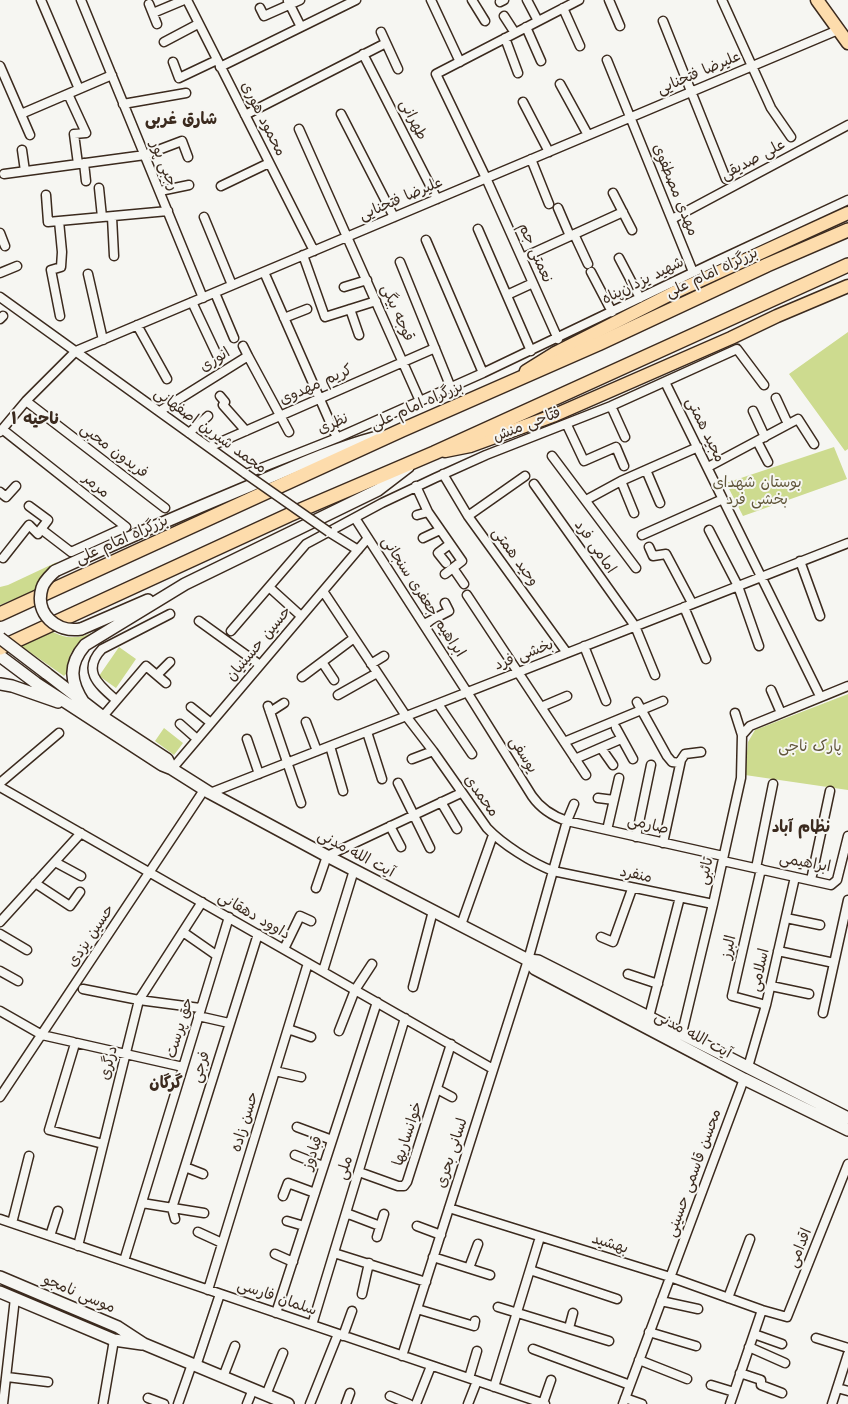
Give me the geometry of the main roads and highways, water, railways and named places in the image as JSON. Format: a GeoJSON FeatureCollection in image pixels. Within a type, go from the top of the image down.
{"type":"FeatureCollection","features":[{"type":"Feature","properties":{"kind":"highway","name":"بزرگراه امام علی"},"geometry":{"type":"LineString","coordinates":[[0,614],[402,430],[598,344],[767,265],[848,230]]}},
{"type":"Feature","properties":{"kind":"highway"},"geometry":{"type":"LineString","coordinates":[[0,648],[289,515],[434,453],[848,264]]}},
{"type":"Feature","properties":{"kind":"main road"},"geometry":{"type":"LineString","coordinates":[[817,0],[848,43]]}},
{"type":"Feature","properties":{"kind":"main road"},"geometry":{"type":"LineString","coordinates":[[504,385],[555,353],[673,293],[848,213]]}},
{"type":"Feature","properties":{"kind":"main road"},"geometry":{"type":"LineString","coordinates":[[434,453],[470,446],[555,415],[848,286]]}},
{"type":"Feature","properties":{"kind":"main road"},"geometry":{"type":"LineString","coordinates":[[402,430],[334,451],[142,531],[55,571],[42,588],[41,597],[46,615],[50,621],[63,630],[81,630],[185,584],[378,490],[418,460]]}},
{"type":"Feature","properties":{"kind":"main road"},"geometry":{"type":"LineString","coordinates":[[81,706],[73,680],[75,661],[82,648],[185,584]]}},
{"type":"Feature","properties":{"kind":"main road","name":"آیت الله مدنی"},"geometry":{"type":"LineString","coordinates":[[0,638],[46,673],[81,706],[100,720],[167,759],[172,769],[207,792],[528,960],[538,961],[649,1017],[680,1039],[744,1079],[848,1130]]}},
{"type":"Feature","properties":{"kind":"main road","name":"آیت الله مدنی"},"geometry":{"type":"LineString","coordinates":[[0,656],[36,683],[81,706]]}},
{"type":"Feature","properties":{"kind":"main road"},"geometry":{"type":"LineString","coordinates":[[0,684],[20,688],[81,706]]}},
{"type":"Feature","properties":{"kind":"main road","name":"آیت الله مدنی"},"geometry":{"type":"LineString","coordinates":[[528,960],[535,969],[680,1039],[748,1067],[848,1118]]}},
{"type":"Feature","properties":{"kind":"main road"},"geometry":{"type":"LineString","coordinates":[[744,1079],[748,1067]]}},
{"type":"Feature","properties":{"kind":"main road","name":"موسی نامجو"},"geometry":{"type":"LineString","coordinates":[[0,1277],[118,1327],[144,1344],[286,1404]]}},
{"type":"Feature","properties":{"kind":"main road"},"geometry":{"type":"LineString","coordinates":[[15,1298],[20,1286]]}},
{"type":"Feature","properties":{"kind":"main road","name":"موسی نامجو"},"geometry":{"type":"LineString","coordinates":[[0,1292],[114,1340],[144,1344]]}},
{"type":"Feature","properties":{"kind":"district","name":"شارق غربی"},"geometry":{"type":"Point","coordinates":[181,120]}},
{"type":"Feature","properties":{"kind":"district","name":"ناحیه ۱"},"geometry":{"type":"Point","coordinates":[35,420]}},
{"type":"Feature","properties":{"kind":"district","name":"نظام آباد"},"geometry":{"type":"Point","coordinates":[801,828]}},
{"type":"Feature","properties":{"kind":"district","name":"گرگان"},"geometry":{"type":"Point","coordinates":[166,1084]}},
{"type":"Feature","properties":{"kind":"park label","name":"بوستان شهدای بخشی فرد"},"geometry":{"type":"Point","coordinates":[757,492]}},
{"type":"Feature","properties":{"kind":"park label","name":"پارک ناجی"},"geometry":{"type":"Point","coordinates":[810,747]}}]}
